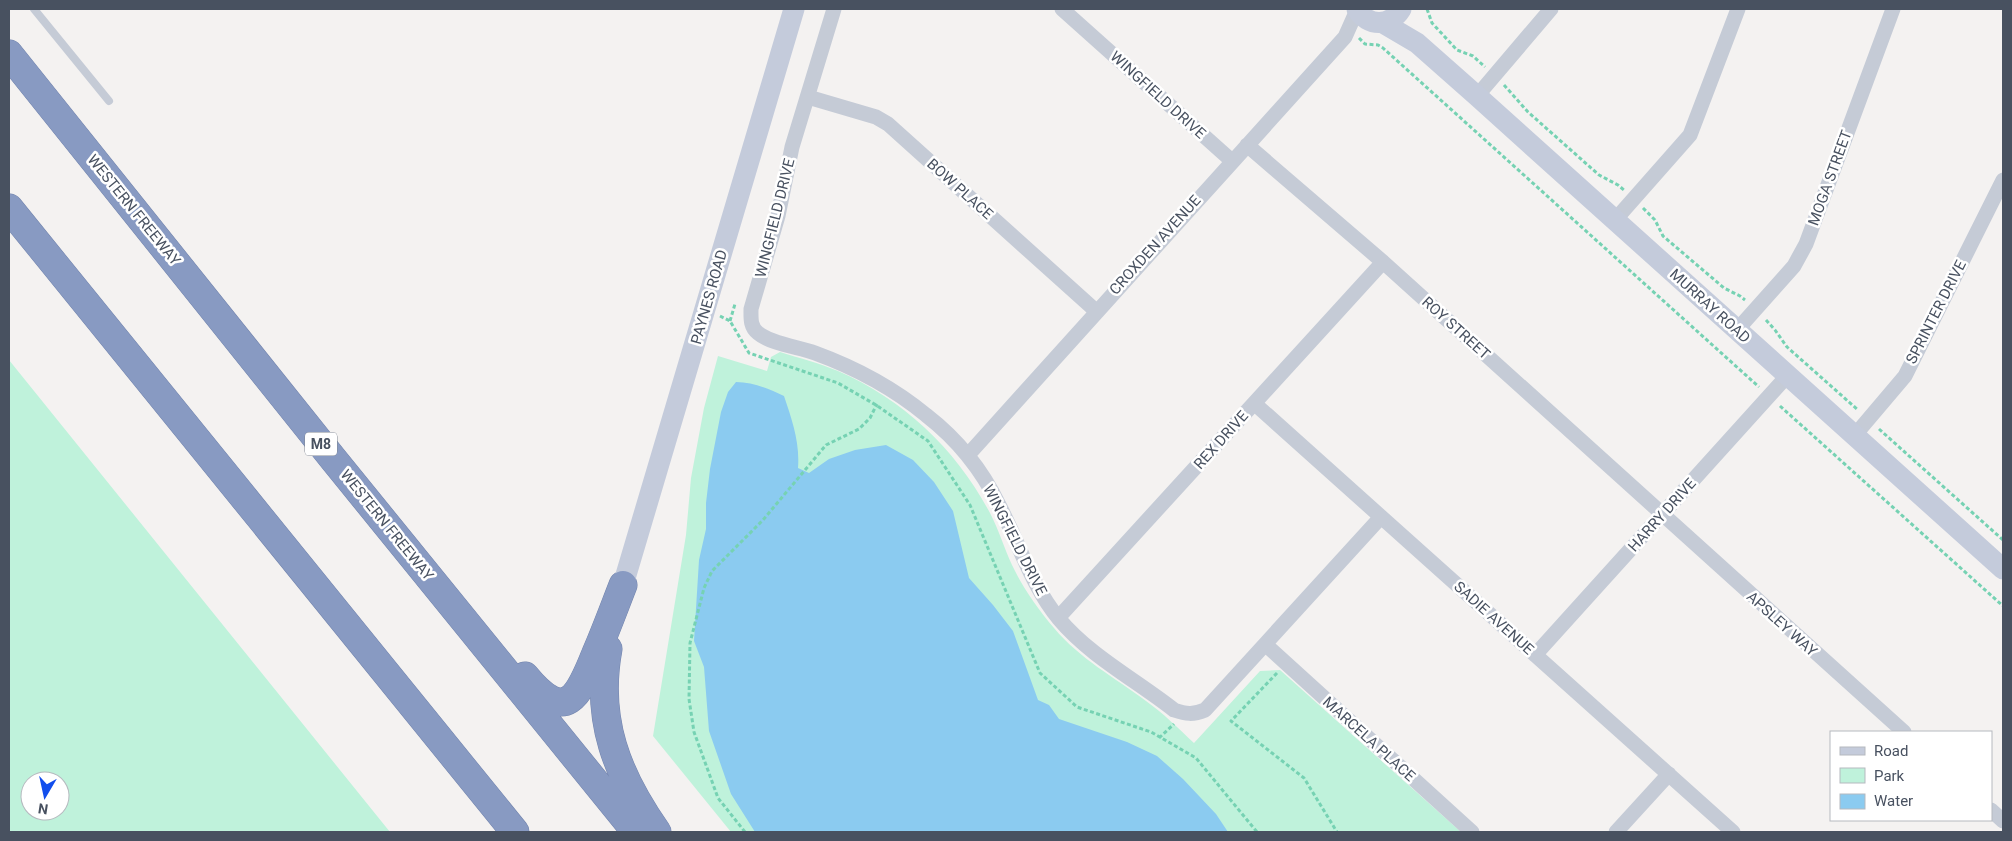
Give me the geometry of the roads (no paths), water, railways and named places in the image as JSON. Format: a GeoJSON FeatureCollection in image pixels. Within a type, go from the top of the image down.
{"type":"FeatureCollection","features":[{"type":"Feature","properties":{"kind":"highway","name":"WESTERN FREEWAY"},"geometry":{"type":"LineString","coordinates":[[9,54],[334,460],[636,832]]}},
{"type":"Feature","properties":{"kind":"highway"},"geometry":{"type":"LineString","coordinates":[[9,208],[515,832]]}},
{"type":"Feature","properties":{"kind":"highway"},"geometry":{"type":"LineString","coordinates":[[334,460],[468,604],[534,687],[543,695],[552,699],[568,700],[575,696],[582,687],[623,585]]}},
{"type":"Feature","properties":{"kind":"highway"},"geometry":{"type":"LineString","coordinates":[[623,585],[605,665],[603,684],[604,707],[608,732],[625,781],[640,808],[657,832]]}},
{"type":"Feature","properties":{"kind":"street","name":"PAYNES ROAD"},"geometry":{"type":"LineString","coordinates":[[623,585],[794,9]]}},
{"type":"Feature","properties":{"kind":"street","name":"WINGFIELD DRIVE"},"geometry":{"type":"LineString","coordinates":[[834,9],[787,169],[778,216],[751,309],[753,328],[758,334],[767,338],[851,366],[886,384],[939,425],[968,455],[999,505],[1023,558],[1058,618],[1091,649],[1174,710],[1185,714],[1196,714],[1205,710],[1266,645],[1381,516]]}},
{"type":"Feature","properties":{"kind":"street","name":"WINGFIELD DRIVE"},"geometry":{"type":"LineString","coordinates":[[1062,9],[1232,161]]}},
{"type":"Feature","properties":{"kind":"street"},"geometry":{"type":"LineString","coordinates":[[1379,23],[1397,16],[1402,9]]}},
{"type":"Feature","properties":{"kind":"street","name":"MURRAY ROAD"},"geometry":{"type":"LineString","coordinates":[[1402,9],[1418,43]]}},
{"type":"Feature","properties":{"kind":"street"},"geometry":{"type":"LineString","coordinates":[[1478,96],[1551,9]]}},
{"type":"Feature","properties":{"kind":"street"},"geometry":{"type":"LineString","coordinates":[[1616,220],[1690,136],[1738,9]]}},
{"type":"Feature","properties":{"kind":"street","name":"MOGA STREET"},"geometry":{"type":"LineString","coordinates":[[1737,330],[1794,266],[1806,244],[1893,9]]}},
{"type":"Feature","properties":{"kind":"street","name":"CROXDEN AVENUE"},"geometry":{"type":"LineString","coordinates":[[1349,35],[1357,10]]}},
{"type":"Feature","properties":{"kind":"street","name":"MURRAY ROAD"},"geometry":{"type":"LineString","coordinates":[[1357,10],[1362,16],[1418,43],[1788,375],[1861,427],[2003,569]]}},
{"type":"Feature","properties":{"kind":"street","name":"CROXDEN AVENUE"},"geometry":{"type":"LineString","coordinates":[[968,455],[1247,144],[1349,35],[1379,23]]}},
{"type":"Feature","properties":{"kind":"street","name":"BOW PLACE"},"geometry":{"type":"LineString","coordinates":[[808,97],[876,117],[888,124],[1096,311]]}},
{"type":"Feature","properties":{"kind":"street","name":"ROY STREET"},"geometry":{"type":"LineString","coordinates":[[1247,144],[1383,262],[1661,515]]}},
{"type":"Feature","properties":{"kind":"street","name":"SPRINTER DRIVE"},"geometry":{"type":"LineString","coordinates":[[1861,427],[1904,376],[2003,180]]}},
{"type":"Feature","properties":{"kind":"street","name":"REX DRIVE"},"geometry":{"type":"LineString","coordinates":[[1058,618],[1383,262]]}},
{"type":"Feature","properties":{"kind":"street","name":"HARRY DRIVE"},"geometry":{"type":"LineString","coordinates":[[1536,655],[1788,375]]}},
{"type":"Feature","properties":{"kind":"street","name":"SADIE AVENUE"},"geometry":{"type":"LineString","coordinates":[[1255,404],[1733,832]]}},
{"type":"Feature","properties":{"kind":"street","name":"APSLEY WAY"},"geometry":{"type":"LineString","coordinates":[[1661,515],[1903,731]]}},
{"type":"Feature","properties":{"kind":"street","name":"MARCELA PLACE"},"geometry":{"type":"LineString","coordinates":[[1266,645],[1472,832]]}},
{"type":"Feature","properties":{"kind":"street"},"geometry":{"type":"LineString","coordinates":[[1616,832],[1669,774]]}},
{"type":"Feature","properties":{"kind":"street"},"geometry":{"type":"LineString","coordinates":[[1992,811],[2003,822]]}},
{"type":"Feature","properties":{"kind":"lane"},"geometry":{"type":"LineString","coordinates":[[34,9],[109,101]]}},
{"type":"Feature","properties":{"kind":"water"},"geometry":{"type":"Polygon","coordinates":[[[736,382],[767,388],[784,396],[797,440],[798,468],[809,473],[829,459],[855,450],[886,445],[913,460],[934,482],[953,511],[969,578],[1013,631],[1038,700],[1049,705],[1059,719],[1127,742],[1157,756],[1183,779],[1216,814],[1228,832],[755,832],[731,794],[709,731],[704,667],[694,641],[699,560],[706,529],[706,503],[710,469],[721,412],[728,392],[736,382]]]}}]}
